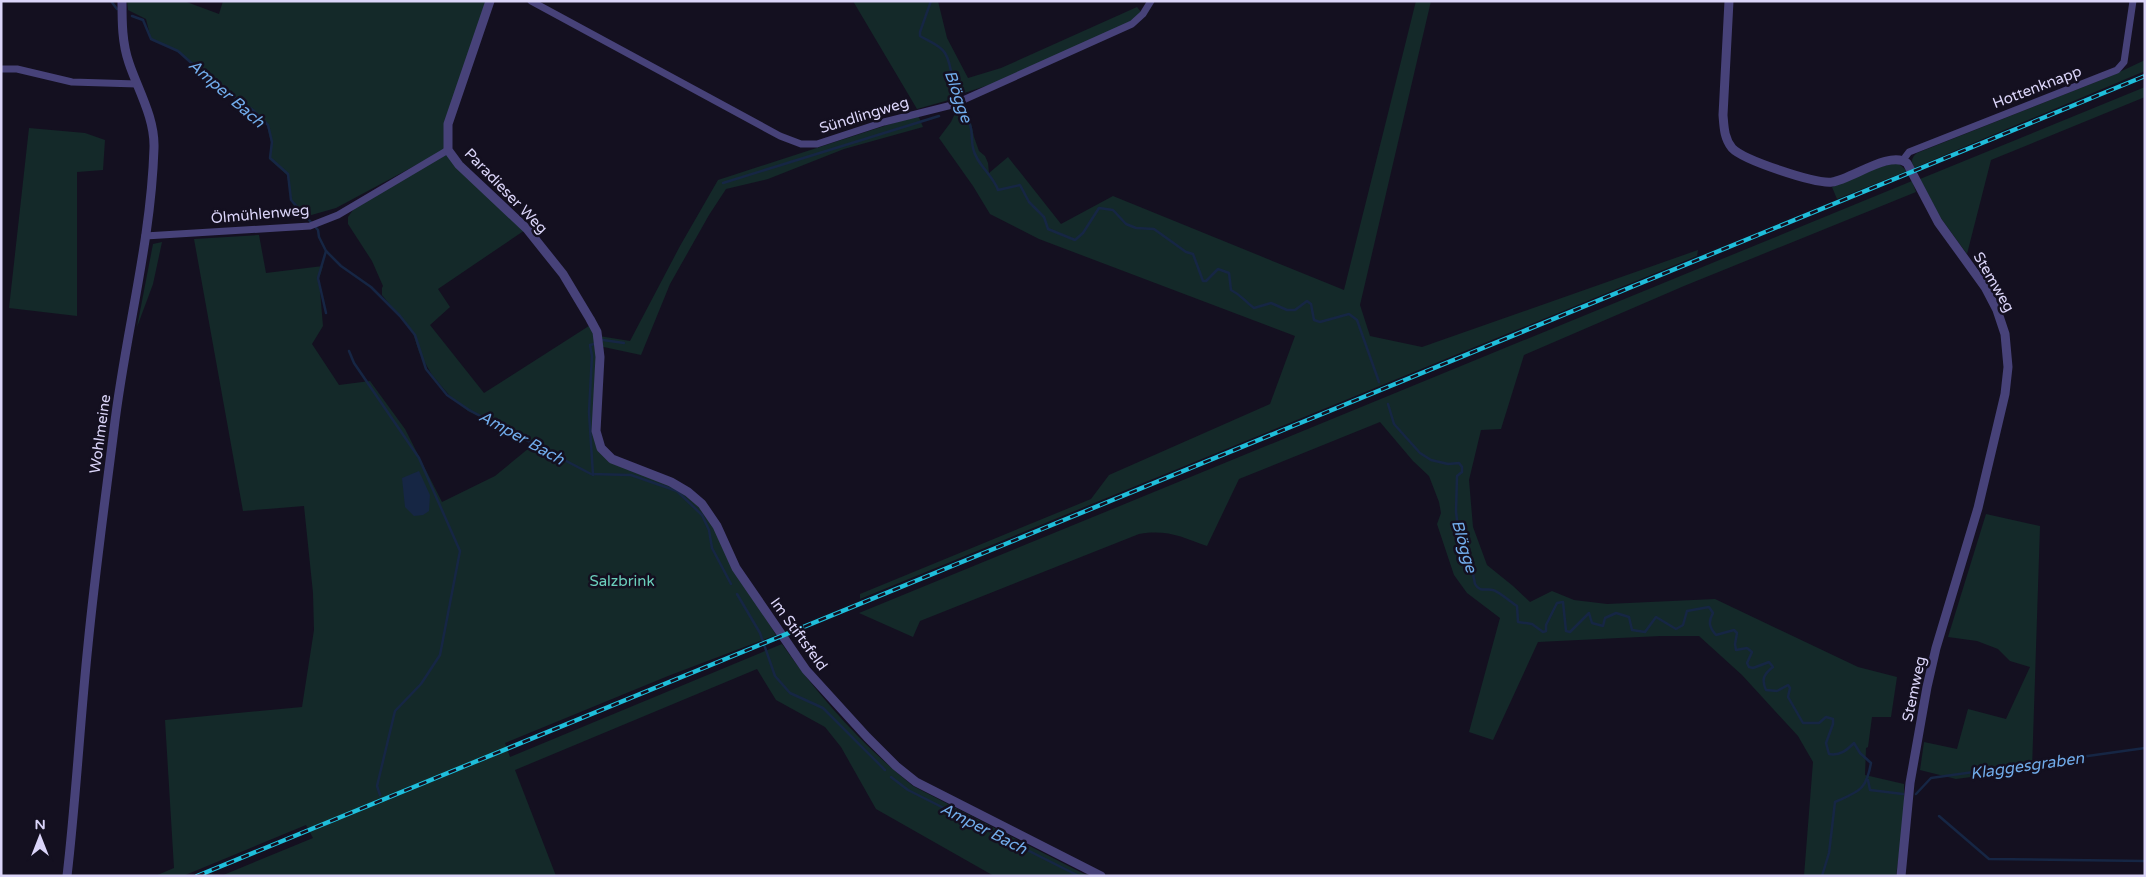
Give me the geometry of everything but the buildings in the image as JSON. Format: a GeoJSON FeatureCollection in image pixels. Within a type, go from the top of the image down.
{"type":"FeatureCollection","features":[{"type":"Feature","properties":{"kind":"street","name":"Wohlmeine"},"geometry":{"type":"LineString","coordinates":[[66,876],[88,646],[113,435],[129,327],[140,272],[154,146],[151,123],[128,61],[124,42],[122,1]]}},
{"type":"Feature","properties":{"kind":"street","name":"Paradieser Weg"},"geometry":{"type":"LineString","coordinates":[[490,1],[448,124],[448,150],[459,165],[532,236],[563,274],[590,318],[596,332]]}},
{"type":"Feature","properties":{"kind":"street","name":"Sündlingweg"},"geometry":{"type":"LineString","coordinates":[[531,1],[780,136],[801,144],[817,144],[884,122],[952,106],[1132,24],[1144,14],[1151,1]]}},
{"type":"Feature","properties":{"kind":"street"},"geometry":{"type":"LineString","coordinates":[[1729,1],[1723,115],[1724,131],[1732,148],[1753,161],[1811,180],[1829,182],[1839,181],[1887,161],[1903,160]]}},
{"type":"Feature","properties":{"kind":"street","name":"Hottenknapp"},"geometry":{"type":"LineString","coordinates":[[1903,160],[1909,152],[2117,70],[2124,62],[2133,1]]}},
{"type":"Feature","properties":{"kind":"street"},"geometry":{"type":"LineString","coordinates":[[1,69],[17,69],[72,82],[137,84]]}},
{"type":"Feature","properties":{"kind":"street","name":"Ölmühlenweg"},"geometry":{"type":"LineString","coordinates":[[145,236],[310,226],[338,215],[448,150]]}},
{"type":"Feature","properties":{"kind":"street","name":"Stemweg"},"geometry":{"type":"LineString","coordinates":[[1901,876],[1910,783],[1927,687],[1936,648],[1978,508],[2005,394],[2008,361],[2005,334],[1991,299],[1938,222],[1907,163],[1903,160]]}},
{"type":"Feature","properties":{"kind":"street","name":"Im Stiftsfeld"},"geometry":{"type":"LineString","coordinates":[[596,332],[600,357],[596,431],[601,448],[612,459],[671,482],[688,492],[702,504],[717,526],[736,568],[762,608],[806,670],[834,702],[896,766],[916,782],[1101,876]]}},
{"type":"Feature","properties":{"kind":"green space"},"geometry":{"type":"Polygon","coordinates":[[[127,1],[184,1],[219,14],[223,1],[488,1],[446,124],[446,149],[336,208],[301,218],[291,201],[287,175],[269,159],[271,143],[267,125],[252,110],[217,86],[178,51],[151,39],[146,19],[128,10],[127,1]]]}},
{"type":"Feature","properties":{"kind":"green space"},"geometry":{"type":"Polygon","coordinates":[[[853,1],[938,1],[947,38],[968,78],[1001,68],[1137,7],[1142,13],[1132,21],[1001,81],[952,97],[949,100],[917,109],[853,1]]]}},
{"type":"Feature","properties":{"kind":"green space"},"geometry":{"type":"Polygon","coordinates":[[[1416,1],[1431,1],[1360,305],[1370,336],[1422,347],[1698,250],[1697,256],[860,599],[860,594],[1091,499],[1109,475],[1270,404],[1295,336],[1039,239],[990,214],[939,138],[951,122],[960,103],[964,115],[971,123],[979,151],[985,156],[988,163],[989,173],[1008,157],[1061,224],[1113,196],[1344,290],[1416,1]]]}},
{"type":"Feature","properties":{"kind":"green space"},"geometry":{"type":"Polygon","coordinates":[[[2145,60],[2145,71],[1914,168],[1912,160],[1917,153],[2111,76],[2145,60]]]}},
{"type":"Feature","properties":{"kind":"green space"},"geometry":{"type":"Polygon","coordinates":[[[2145,87],[2145,97],[1991,160],[1967,254],[1940,217],[1920,179],[2145,87]]]}},
{"type":"Feature","properties":{"kind":"green space"},"geometry":{"type":"Polygon","coordinates":[[[918,115],[923,127],[844,149],[768,179],[726,189],[670,284],[641,355],[599,346],[599,336],[630,341],[680,246],[718,180],[918,115]]]}},
{"type":"Feature","properties":{"kind":"green space"},"geometry":{"type":"Polygon","coordinates":[[[29,128],[85,133],[105,140],[103,170],[77,172],[77,316],[9,308],[29,128]]]}},
{"type":"Feature","properties":{"kind":"green space","name":"Salzbrink"},"geometry":{"type":"Polygon","coordinates":[[[448,152],[525,230],[438,289],[450,307],[430,325],[484,393],[592,324],[598,358],[599,449],[671,484],[710,510],[736,570],[776,635],[668,676],[505,743],[510,757],[782,644],[811,683],[843,720],[913,786],[1088,876],[994,876],[876,809],[841,747],[825,727],[776,700],[757,669],[515,770],[556,876],[221,876],[313,838],[306,825],[183,876],[155,876],[174,868],[165,720],[302,707],[314,630],[313,593],[304,506],[243,511],[194,239],[259,235],[266,273],[323,266],[319,279],[323,326],[312,344],[339,385],[370,381],[405,429],[442,502],[495,476],[534,444],[468,411],[449,395],[432,375],[419,352],[413,333],[382,295],[383,286],[372,261],[348,224],[348,217],[353,210],[448,152]]]}},
{"type":"Feature","properties":{"kind":"green space"},"geometry":{"type":"Polygon","coordinates":[[[1891,164],[1899,164],[1907,171],[1837,199],[1832,187],[1891,164]]]}},
{"type":"Feature","properties":{"kind":"green space"},"geometry":{"type":"Polygon","coordinates":[[[1912,181],[1916,192],[1684,286],[1524,355],[1501,429],[1481,430],[1469,480],[1473,527],[1487,565],[1530,602],[1552,591],[1574,600],[1607,604],[1715,599],[1858,667],[1897,677],[1891,717],[1872,717],[1868,747],[1866,748],[1865,775],[1904,784],[1904,820],[1896,876],[1804,876],[1813,762],[1798,736],[1742,675],[1699,636],[1538,642],[1493,740],[1469,732],[1500,618],[1467,593],[1454,575],[1437,524],[1441,513],[1429,476],[1413,461],[1380,422],[1239,479],[1207,546],[1166,533],[1139,534],[920,621],[913,637],[859,613],[1912,181]]]}},
{"type":"Feature","properties":{"kind":"green space"},"geometry":{"type":"Polygon","coordinates":[[[162,242],[153,284],[137,327],[153,244],[162,242]]]}},
{"type":"Feature","properties":{"kind":"green space"},"geometry":{"type":"Polygon","coordinates":[[[1986,514],[2040,526],[2032,769],[1956,779],[1920,770],[1924,742],[1957,749],[1968,709],[2006,719],[2030,667],[2010,661],[1998,649],[1977,641],[1948,637],[1986,514]]]}},
{"type":"Feature","properties":{"kind":"water"},"geometry":{"type":"Polygon","coordinates":[[[419,471],[430,495],[429,511],[423,515],[414,516],[405,507],[402,478],[419,471]]]}},
{"type":"Feature","properties":{"kind":"waterway","name":"Amper Bach"},"geometry":{"type":"LineString","coordinates":[[111,1],[117,9]]}},
{"type":"Feature","properties":{"kind":"waterway","name":"Blögge"},"geometry":{"type":"LineString","coordinates":[[931,1],[920,36],[934,43],[945,53],[955,94],[971,128],[972,145],[975,154],[998,190],[1020,185],[1029,202],[1044,217],[1048,229],[1075,240],[1083,233],[1099,208],[1113,210],[1126,224],[1136,228],[1154,229],[1186,252],[1193,254],[1203,281],[1206,281],[1218,269],[1229,273],[1231,290],[1254,308],[1271,303],[1287,310],[1295,310],[1307,301],[1311,304],[1314,320],[1320,322],[1349,314],[1357,320],[1379,382]]}},
{"type":"Feature","properties":{"kind":"waterway","name":"Amper Bach"},"geometry":{"type":"LineString","coordinates":[[132,16],[143,20],[151,39],[178,51],[217,86],[253,110],[268,125],[272,142],[270,158],[288,174],[291,200],[318,230],[319,237],[326,251],[318,278],[326,313]]}},
{"type":"Feature","properties":{"kind":"waterway"},"geometry":{"type":"LineString","coordinates":[[723,183],[939,116]]}},
{"type":"Feature","properties":{"kind":"waterway","name":"Amper Bach"},"geometry":{"type":"LineString","coordinates":[[326,251],[341,266],[371,287],[400,316],[415,335],[426,369],[447,395],[469,410],[591,474],[631,475],[677,491],[702,515],[709,530],[712,548],[731,584]]}},
{"type":"Feature","properties":{"kind":"waterway"},"geometry":{"type":"LineString","coordinates":[[603,340],[624,343]]}},
{"type":"Feature","properties":{"kind":"waterway"},"geometry":{"type":"LineString","coordinates":[[593,475],[589,412],[592,356],[590,345],[594,344]]}},
{"type":"Feature","properties":{"kind":"waterway"},"geometry":{"type":"LineString","coordinates":[[349,351],[354,363],[419,458],[460,551],[440,655],[421,684],[395,711],[377,786],[380,795]]}},
{"type":"Feature","properties":{"kind":"waterway","name":"Blögge"},"geometry":{"type":"LineString","coordinates":[[1388,404],[1394,424],[1420,453],[1431,460],[1448,464],[1459,463],[1462,467],[1462,472],[1457,476],[1456,512],[1459,536],[1468,548],[1475,584],[1481,589],[1501,594],[1517,606],[1518,622],[1532,624],[1543,632],[1546,631],[1546,625],[1557,603],[1563,602],[1566,631],[1570,632],[1589,613],[1592,623],[1603,626],[1605,618],[1616,613],[1629,617],[1632,630],[1645,632],[1656,617],[1676,629],[1683,625],[1687,611],[1709,607],[1713,613],[1710,624],[1716,635],[1734,630],[1737,633],[1736,650],[1747,648],[1752,652],[1747,663],[1749,667],[1753,668],[1769,662],[1773,667],[1764,677],[1766,690],[1777,691],[1788,685],[1790,688],[1788,697],[1803,723],[1819,723],[1826,717],[1833,719],[1826,743],[1829,754],[1840,753],[1854,743],[1860,753],[1871,763],[1864,785],[1856,792],[1835,802],[1829,853],[1822,876]]}},
{"type":"Feature","properties":{"kind":"waterway","name":"Amper Bach"},"geometry":{"type":"LineString","coordinates":[[737,594],[760,633],[775,676],[790,693],[823,708],[885,770]]}},
{"type":"Feature","properties":{"kind":"waterway","name":"Klaggesgraben"},"geometry":{"type":"LineString","coordinates":[[1916,794],[1931,778],[2145,748]]}},
{"type":"Feature","properties":{"kind":"waterway","name":"Amper Bach"},"geometry":{"type":"LineString","coordinates":[[891,777],[908,790],[1079,876]]}},
{"type":"Feature","properties":{"kind":"waterway","name":"Klaggesgraben"},"geometry":{"type":"LineString","coordinates":[[1868,780],[1870,790],[1903,794]]}},
{"type":"Feature","properties":{"kind":"waterway"},"geometry":{"type":"LineString","coordinates":[[1939,816],[1989,859],[2145,861]]}},
{"type":"Feature","properties":{"kind":"railway"},"geometry":{"type":"LineString","coordinates":[[197,876],[2145,76]]}}]}
